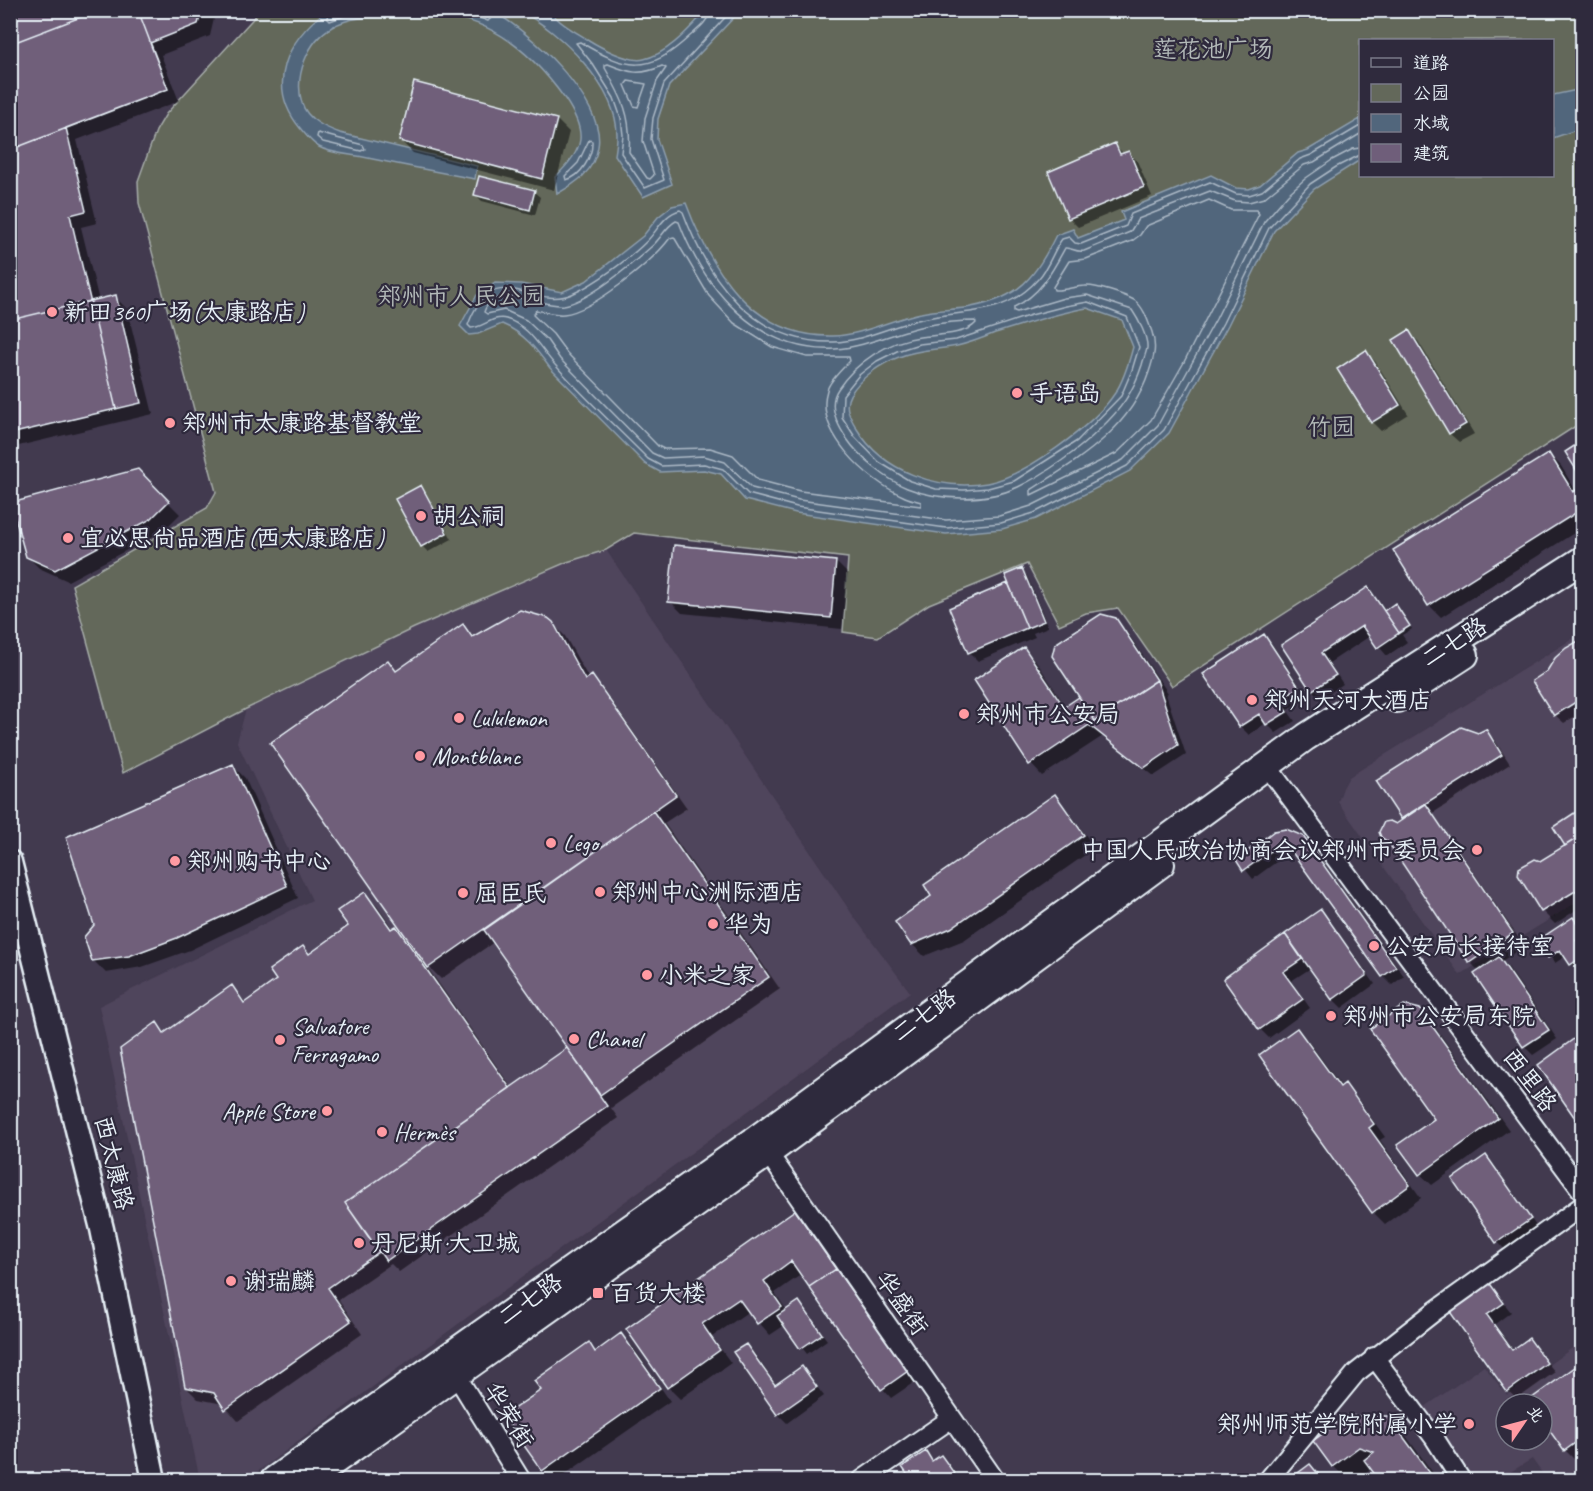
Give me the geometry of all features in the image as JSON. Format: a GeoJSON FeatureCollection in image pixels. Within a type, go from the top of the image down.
{"type":"FeatureCollection","features":[{"type":"Feature","properties":{"kind":"main road","name":"二七路"},"geometry":{"type":"LineString","coordinates":[[308,1480],[768,1154],[1271,773],[1306,737],[1582,560]]}},
{"type":"Feature","properties":{"kind":"main road","name":"二七路"},"geometry":{"type":"LineString","coordinates":[[274,1480],[1271,773],[1327,744],[1582,581]]}},
{"type":"Feature","properties":{"kind":"street","name":"西里路"},"geometry":{"type":"LineString","coordinates":[[1271,773],[1582,1191]]}},
{"type":"Feature","properties":{"kind":"street","name":"西太康路"},"geometry":{"type":"LineString","coordinates":[[10,862],[102,1229],[154,1480]]}},
{"type":"Feature","properties":{"kind":"street","name":"华盛街"},"geometry":{"type":"LineString","coordinates":[[768,1154],[995,1480]]}},
{"type":"Feature","properties":{"kind":"street"},"geometry":{"type":"LineString","coordinates":[[1268,1480],[1356,1373],[1374,1357],[1582,1206]]}},
{"type":"Feature","properties":{"kind":"street"},"geometry":{"type":"LineString","coordinates":[[1374,1357],[1435,1439],[1461,1480]]}},
{"type":"Feature","properties":{"kind":"street","name":"华荣街"},"geometry":{"type":"LineString","coordinates":[[456,1375],[521,1480]]}},
{"type":"Feature","properties":{"kind":"street"},"geometry":{"type":"LineString","coordinates":[[862,1480],[952,1418]]}},
{"type":"Feature","properties":{"kind":"shaded area","name":"丹尼斯·大卫城"},"geometry":{"type":"Polygon","coordinates":[[[606,550],[854,917],[910,992],[246,1480],[200,1480],[99,1006],[312,900],[237,742],[246,709],[414,628],[567,562],[606,550]]]}},
{"type":"Feature","properties":{"kind":"shaded area","name":"中国人民政治协商会议郑州市委员会"},"geometry":{"type":"Polygon","coordinates":[[[1582,633],[1582,899],[1460,975],[1338,802],[1349,777],[1582,633]]]}},
{"type":"Feature","properties":{"kind":"shaded area","name":"郑州师范学院附属小学"},"geometry":{"type":"Polygon","coordinates":[[[1582,1341],[1582,1480],[1547,1480],[1532,1459],[1497,1480],[1467,1480],[1422,1409],[1484,1366],[1505,1392],[1494,1392],[1494,1452],[1554,1452],[1554,1392],[1511,1392],[1582,1341]]]}},
{"type":"Feature","properties":{"kind":"green space","name":"郑州市人民公园"},"geometry":{"type":"Polygon","coordinates":[[[260,11],[1582,11],[1582,422],[1172,686],[1118,608],[1086,613],[1059,625],[1027,564],[929,604],[878,637],[843,632],[848,558],[634,533],[606,550],[567,562],[414,628],[246,709],[123,773],[72,585],[207,508],[216,492],[139,203],[138,181],[156,131],[166,114],[260,11]]]}},
{"type":"Feature","properties":{"kind":"water"},"geometry":{"type":"Polygon","coordinates":[[[490,10],[506,19],[543,49],[578,89],[590,109],[597,129],[598,147],[593,163],[583,176],[557,194],[555,177],[572,158],[580,140],[577,122],[565,99],[530,58],[502,36],[470,21],[446,16],[364,18],[348,20],[332,27],[323,33],[309,50],[301,71],[300,93],[304,109],[323,126],[340,133],[477,166],[475,179],[319,147],[304,133],[289,112],[284,96],[283,80],[285,64],[291,49],[312,23],[326,11],[490,10]]]}},
{"type":"Feature","properties":{"kind":"water"},"geometry":{"type":"Polygon","coordinates":[[[520,11],[550,11],[567,26],[599,46],[623,57],[638,60],[662,52],[706,11],[740,11],[669,86],[658,119],[657,139],[672,184],[643,197],[615,155],[617,136],[615,118],[608,99],[597,81],[569,47],[536,20],[520,11]]]}},
{"type":"Feature","properties":{"kind":"water"},"geometry":{"type":"Polygon","coordinates":[[[1582,89],[1582,128],[1554,138],[1554,95],[1582,89]]]}},
{"type":"Feature","properties":{"kind":"water"},"geometry":{"type":"Polygon","coordinates":[[[1359,120],[1359,161],[1314,189],[1274,231],[1228,325],[1169,433],[1130,471],[1036,519],[1002,529],[946,534],[796,513],[745,500],[721,474],[704,470],[660,472],[645,464],[517,332],[502,324],[478,334],[469,335],[460,326],[477,295],[495,283],[521,284],[562,292],[586,281],[643,236],[658,217],[672,206],[686,203],[708,252],[722,275],[758,312],[780,325],[805,334],[833,336],[855,333],[921,313],[971,307],[1002,298],[1014,291],[1033,274],[1056,235],[1073,229],[1078,238],[1124,220],[1121,212],[1211,175],[1236,188],[1249,189],[1260,185],[1298,153],[1308,150],[1359,120]],[[1087,308],[1041,319],[962,345],[906,354],[865,377],[850,395],[847,404],[852,421],[868,444],[897,467],[932,481],[969,485],[987,483],[1003,478],[1039,460],[1091,420],[1118,388],[1124,377],[1133,347],[1122,320],[1087,308]]]}},
{"type":"Feature","properties":{"kind":"building","name":"新田360广场(太康路店)"},"geometry":{"type":"Polygon","coordinates":[[[10,10],[202,10],[198,24],[150,43],[168,89],[66,128],[86,211],[70,215],[116,409],[10,434],[10,10]]]}},
{"type":"Feature","properties":{"kind":"building"},"geometry":{"type":"Polygon","coordinates":[[[99,10],[138,10],[168,89],[15,148],[10,137],[10,44],[99,10]]]}},
{"type":"Feature","properties":{"kind":"building"},"geometry":{"type":"Polygon","coordinates":[[[414,82],[557,119],[542,179],[399,141],[414,82]]]}},
{"type":"Feature","properties":{"kind":"building"},"geometry":{"type":"Polygon","coordinates":[[[1115,143],[1120,154],[1129,151],[1144,187],[1068,219],[1048,172],[1115,143]]]}},
{"type":"Feature","properties":{"kind":"building"},"geometry":{"type":"Polygon","coordinates":[[[479,176],[535,190],[530,210],[474,195],[479,176]]]}},
{"type":"Feature","properties":{"kind":"building"},"geometry":{"type":"Polygon","coordinates":[[[116,295],[141,403],[10,434],[10,320],[116,295]]]}},
{"type":"Feature","properties":{"kind":"building"},"geometry":{"type":"Polygon","coordinates":[[[1409,330],[1466,424],[1449,434],[1393,340],[1409,330]]]}},
{"type":"Feature","properties":{"kind":"building"},"geometry":{"type":"Polygon","coordinates":[[[1366,350],[1400,405],[1371,423],[1337,369],[1366,350]]]}},
{"type":"Feature","properties":{"kind":"building"},"geometry":{"type":"Polygon","coordinates":[[[1582,441],[1582,479],[1565,452],[1582,441]]]}},
{"type":"Feature","properties":{"kind":"building"},"geometry":{"type":"Polygon","coordinates":[[[1549,453],[1573,492],[1582,486],[1582,509],[1428,606],[1393,550],[1549,453]]]}},
{"type":"Feature","properties":{"kind":"building","name":"宜必思尚品酒店(西太康路店)"},"geometry":{"type":"Polygon","coordinates":[[[138,469],[169,501],[151,519],[55,570],[26,557],[11,503],[138,469]]]}},
{"type":"Feature","properties":{"kind":"building","name":"胡公祠"},"geometry":{"type":"Polygon","coordinates":[[[421,485],[447,533],[421,547],[395,499],[421,485]]]}},
{"type":"Feature","properties":{"kind":"building"},"geometry":{"type":"Polygon","coordinates":[[[674,545],[836,561],[831,618],[668,602],[674,545]]]}},
{"type":"Feature","properties":{"kind":"building"},"geometry":{"type":"Polygon","coordinates":[[[1022,568],[1044,621],[1027,628],[1005,575],[1022,568]]]}},
{"type":"Feature","properties":{"kind":"building"},"geometry":{"type":"Polygon","coordinates":[[[1008,583],[1027,628],[968,653],[949,608],[1008,583]]]}},
{"type":"Feature","properties":{"kind":"building"},"geometry":{"type":"Polygon","coordinates":[[[1368,587],[1399,633],[1377,648],[1362,626],[1321,653],[1336,675],[1311,691],[1281,645],[1368,587]]]}},
{"type":"Feature","properties":{"kind":"building"},"geometry":{"type":"Polygon","coordinates":[[[1395,603],[1410,626],[1399,633],[1384,611],[1395,603]]]}},
{"type":"Feature","properties":{"kind":"building"},"geometry":{"type":"Polygon","coordinates":[[[520,610],[548,618],[553,622],[585,680],[592,675],[676,795],[428,968],[270,743],[388,660],[396,671],[463,624],[472,637],[520,610]]]}},
{"type":"Feature","properties":{"kind":"building"},"geometry":{"type":"Polygon","coordinates":[[[1101,614],[1116,618],[1157,680],[1095,721],[1052,656],[1055,644],[1101,614]]]}},
{"type":"Feature","properties":{"kind":"building"},"geometry":{"type":"Polygon","coordinates":[[[1264,634],[1299,687],[1279,700],[1287,712],[1266,725],[1259,714],[1239,727],[1203,674],[1264,634]]]}},
{"type":"Feature","properties":{"kind":"building"},"geometry":{"type":"Polygon","coordinates":[[[1582,639],[1582,698],[1554,716],[1532,681],[1547,671],[1555,658],[1566,648],[1582,639]]]}},
{"type":"Feature","properties":{"kind":"building"},"geometry":{"type":"Polygon","coordinates":[[[1024,647],[1064,707],[1079,697],[1095,721],[1029,765],[974,680],[1024,647]]]}},
{"type":"Feature","properties":{"kind":"building"},"geometry":{"type":"Polygon","coordinates":[[[1157,680],[1178,745],[1144,768],[1089,725],[1157,680]]]}},
{"type":"Feature","properties":{"kind":"building"},"geometry":{"type":"Polygon","coordinates":[[[1461,727],[1478,733],[1486,729],[1502,755],[1401,819],[1376,781],[1461,727]]]}},
{"type":"Feature","properties":{"kind":"building","name":"郑州购书中心"},"geometry":{"type":"Polygon","coordinates":[[[233,764],[287,886],[177,938],[129,956],[92,961],[84,937],[94,925],[66,837],[233,764]]]}},
{"type":"Feature","properties":{"kind":"building"},"geometry":{"type":"Polygon","coordinates":[[[1055,794],[1084,835],[951,928],[911,945],[895,922],[931,896],[924,885],[1055,794]]]}},
{"type":"Feature","properties":{"kind":"building"},"geometry":{"type":"Polygon","coordinates":[[[1426,804],[1513,933],[1469,963],[1379,832],[1384,822],[1390,821],[1396,824],[1426,804]]]}},
{"type":"Feature","properties":{"kind":"building"},"geometry":{"type":"Polygon","coordinates":[[[1582,808],[1582,835],[1565,846],[1553,827],[1582,808]]]}},
{"type":"Feature","properties":{"kind":"building"},"geometry":{"type":"Polygon","coordinates":[[[653,811],[769,977],[600,1095],[484,930],[653,811]]]}},
{"type":"Feature","properties":{"kind":"building"},"geometry":{"type":"Polygon","coordinates":[[[1286,829],[1303,836],[1396,967],[1382,977],[1289,848],[1278,846],[1243,871],[1236,860],[1274,831],[1286,829]]]}},
{"type":"Feature","properties":{"kind":"building"},"geometry":{"type":"Polygon","coordinates":[[[1582,835],[1582,887],[1541,912],[1518,875],[1519,868],[1535,859],[1540,861],[1582,835]]]}},
{"type":"Feature","properties":{"kind":"building"},"geometry":{"type":"Polygon","coordinates":[[[365,892],[391,929],[396,926],[510,1088],[345,1203],[379,1252],[328,1288],[351,1321],[225,1410],[214,1393],[185,1387],[120,1049],[157,1022],[164,1033],[232,985],[244,1003],[276,980],[269,970],[303,946],[309,954],[348,926],[337,911],[365,892]]]}},
{"type":"Feature","properties":{"kind":"building"},"geometry":{"type":"Polygon","coordinates":[[[1321,909],[1367,975],[1332,1000],[1285,934],[1321,909]]]}},
{"type":"Feature","properties":{"kind":"building"},"geometry":{"type":"Polygon","coordinates":[[[1573,917],[1582,931],[1582,935],[1576,940],[1582,950],[1582,957],[1570,965],[1560,950],[1548,958],[1537,941],[1573,917]]]}},
{"type":"Feature","properties":{"kind":"building"},"geometry":{"type":"Polygon","coordinates":[[[1285,934],[1302,959],[1283,972],[1303,999],[1259,1030],[1223,979],[1285,934]]]}},
{"type":"Feature","properties":{"kind":"building"},"geometry":{"type":"Polygon","coordinates":[[[1499,957],[1549,1030],[1523,1047],[1474,974],[1499,957]]]}},
{"type":"Feature","properties":{"kind":"building"},"geometry":{"type":"Polygon","coordinates":[[[1404,1005],[1420,1009],[1498,1118],[1419,1175],[1397,1145],[1434,1119],[1370,1029],[1404,1005]]]}},
{"type":"Feature","properties":{"kind":"building"},"geometry":{"type":"Polygon","coordinates":[[[1297,1028],[1340,1087],[1345,1083],[1374,1124],[1369,1128],[1410,1185],[1372,1213],[1259,1055],[1297,1028]]]}},
{"type":"Feature","properties":{"kind":"building"},"geometry":{"type":"Polygon","coordinates":[[[1582,1033],[1582,1128],[1538,1065],[1582,1033]]]}},
{"type":"Feature","properties":{"kind":"building"},"geometry":{"type":"Polygon","coordinates":[[[567,1048],[607,1106],[386,1261],[345,1203],[567,1048]]]}},
{"type":"Feature","properties":{"kind":"building"},"geometry":{"type":"Polygon","coordinates":[[[1486,1155],[1531,1219],[1496,1243],[1452,1179],[1486,1155]]]}},
{"type":"Feature","properties":{"kind":"building"},"geometry":{"type":"Polygon","coordinates":[[[795,1210],[836,1269],[809,1287],[791,1261],[764,1281],[782,1307],[757,1324],[739,1299],[702,1324],[720,1350],[667,1388],[626,1329],[795,1210]]]}},
{"type":"Feature","properties":{"kind":"building"},"geometry":{"type":"Polygon","coordinates":[[[836,1269],[908,1371],[881,1390],[809,1287],[836,1269]]]}},
{"type":"Feature","properties":{"kind":"building"},"geometry":{"type":"Polygon","coordinates":[[[1488,1281],[1504,1303],[1487,1315],[1512,1350],[1529,1338],[1547,1363],[1507,1392],[1448,1309],[1488,1281]]]}},
{"type":"Feature","properties":{"kind":"building"},"geometry":{"type":"Polygon","coordinates":[[[799,1301],[822,1334],[800,1349],[777,1316],[799,1301]]]}},
{"type":"Feature","properties":{"kind":"building"},"geometry":{"type":"Polygon","coordinates":[[[621,1333],[660,1388],[542,1471],[503,1416],[541,1390],[534,1381],[589,1342],[595,1352],[621,1333]]]}},
{"type":"Feature","properties":{"kind":"building"},"geometry":{"type":"Polygon","coordinates":[[[746,1344],[775,1385],[802,1366],[817,1387],[777,1415],[733,1352],[746,1344]]]}},
{"type":"Feature","properties":{"kind":"building"},"geometry":{"type":"Polygon","coordinates":[[[1582,1362],[1582,1438],[1564,1451],[1554,1437],[1554,1392],[1540,1392],[1582,1362]]]}},
{"type":"Feature","properties":{"kind":"building"},"geometry":{"type":"Polygon","coordinates":[[[1346,1416],[1388,1416],[1435,1480],[1406,1480],[1404,1478],[1379,1480],[1364,1460],[1374,1452],[1359,1447],[1332,1467],[1313,1441],[1346,1416]]]}},
{"type":"Feature","properties":{"kind":"building"},"geometry":{"type":"Polygon","coordinates":[[[926,1451],[932,1461],[941,1455],[959,1480],[911,1480],[902,1467],[926,1451]]]}},
{"type":"Feature","properties":{"kind":"building"},"geometry":{"type":"Polygon","coordinates":[[[1310,1464],[1323,1480],[1297,1480],[1294,1476],[1310,1464]]]}},
{"type":"Feature","properties":{"kind":"place","name":"新田360广场(太康路店)"},"geometry":{"type":"Point","coordinates":[52,312]}},
{"type":"Feature","properties":{"kind":"place","name":"手语岛"},"geometry":{"type":"Point","coordinates":[1017,393]}},
{"type":"Feature","properties":{"kind":"place","name":"郑州市太康路基督教堂"},"geometry":{"type":"Point","coordinates":[170,423]}},
{"type":"Feature","properties":{"kind":"place","name":"胡公祠"},"geometry":{"type":"Point","coordinates":[421,516]}},
{"type":"Feature","properties":{"kind":"place","name":"宜必思尚品酒店(西太康路店)"},"geometry":{"type":"Point","coordinates":[68,538]}},
{"type":"Feature","properties":{"kind":"place","name":"郑州天河大酒店"},"geometry":{"type":"Point","coordinates":[1252,700]}},
{"type":"Feature","properties":{"kind":"place","name":"郑州市公安局"},"geometry":{"type":"Point","coordinates":[964,714]}},
{"type":"Feature","properties":{"kind":"place","name":"Lululemon"},"geometry":{"type":"Point","coordinates":[459,718]}},
{"type":"Feature","properties":{"kind":"place","name":"Montblanc"},"geometry":{"type":"Point","coordinates":[420,756]}},
{"type":"Feature","properties":{"kind":"place","name":"Lego"},"geometry":{"type":"Point","coordinates":[551,843]}},
{"type":"Feature","properties":{"kind":"place","name":"中国人民政治协商会议郑州市委员会"},"geometry":{"type":"Point","coordinates":[1477,850]}},
{"type":"Feature","properties":{"kind":"place","name":"郑州购书中心"},"geometry":{"type":"Point","coordinates":[175,861]}},
{"type":"Feature","properties":{"kind":"place","name":"郑州中心洲际酒店"},"geometry":{"type":"Point","coordinates":[600,892]}},
{"type":"Feature","properties":{"kind":"place","name":"屈臣氏"},"geometry":{"type":"Point","coordinates":[463,893]}},
{"type":"Feature","properties":{"kind":"place","name":"华为"},"geometry":{"type":"Point","coordinates":[713,924]}},
{"type":"Feature","properties":{"kind":"place","name":"公安局长接待室"},"geometry":{"type":"Point","coordinates":[1374,946]}},
{"type":"Feature","properties":{"kind":"place","name":"小米之家"},"geometry":{"type":"Point","coordinates":[647,975]}},
{"type":"Feature","properties":{"kind":"place","name":"郑州市公安局东院"},"geometry":{"type":"Point","coordinates":[1331,1016]}},
{"type":"Feature","properties":{"kind":"place","name":"Chanel"},"geometry":{"type":"Point","coordinates":[574,1039]}},
{"type":"Feature","properties":{"kind":"place","name":"Salvatore Ferragamo"},"geometry":{"type":"Point","coordinates":[280,1040]}},
{"type":"Feature","properties":{"kind":"place","name":"Apple Store"},"geometry":{"type":"Point","coordinates":[327,1111]}},
{"type":"Feature","properties":{"kind":"place","name":"Hermès"},"geometry":{"type":"Point","coordinates":[382,1132]}},
{"type":"Feature","properties":{"kind":"place","name":"丹尼斯·大卫城"},"geometry":{"type":"Point","coordinates":[359,1243]}},
{"type":"Feature","properties":{"kind":"place","name":"谢瑞麟"},"geometry":{"type":"Point","coordinates":[231,1281]}},
{"type":"Feature","properties":{"kind":"place","name":"百货大楼"},"geometry":{"type":"Point","coordinates":[598,1293]}},
{"type":"Feature","properties":{"kind":"place","name":"郑州师范学院附属小学"},"geometry":{"type":"Point","coordinates":[1469,1424]}},
{"type":"Feature","properties":{"kind":"park label","name":"莲花池广场"},"geometry":{"type":"Point","coordinates":[1213,49]}},
{"type":"Feature","properties":{"kind":"park label","name":"竹园"},"geometry":{"type":"Point","coordinates":[1331,427]}}]}
